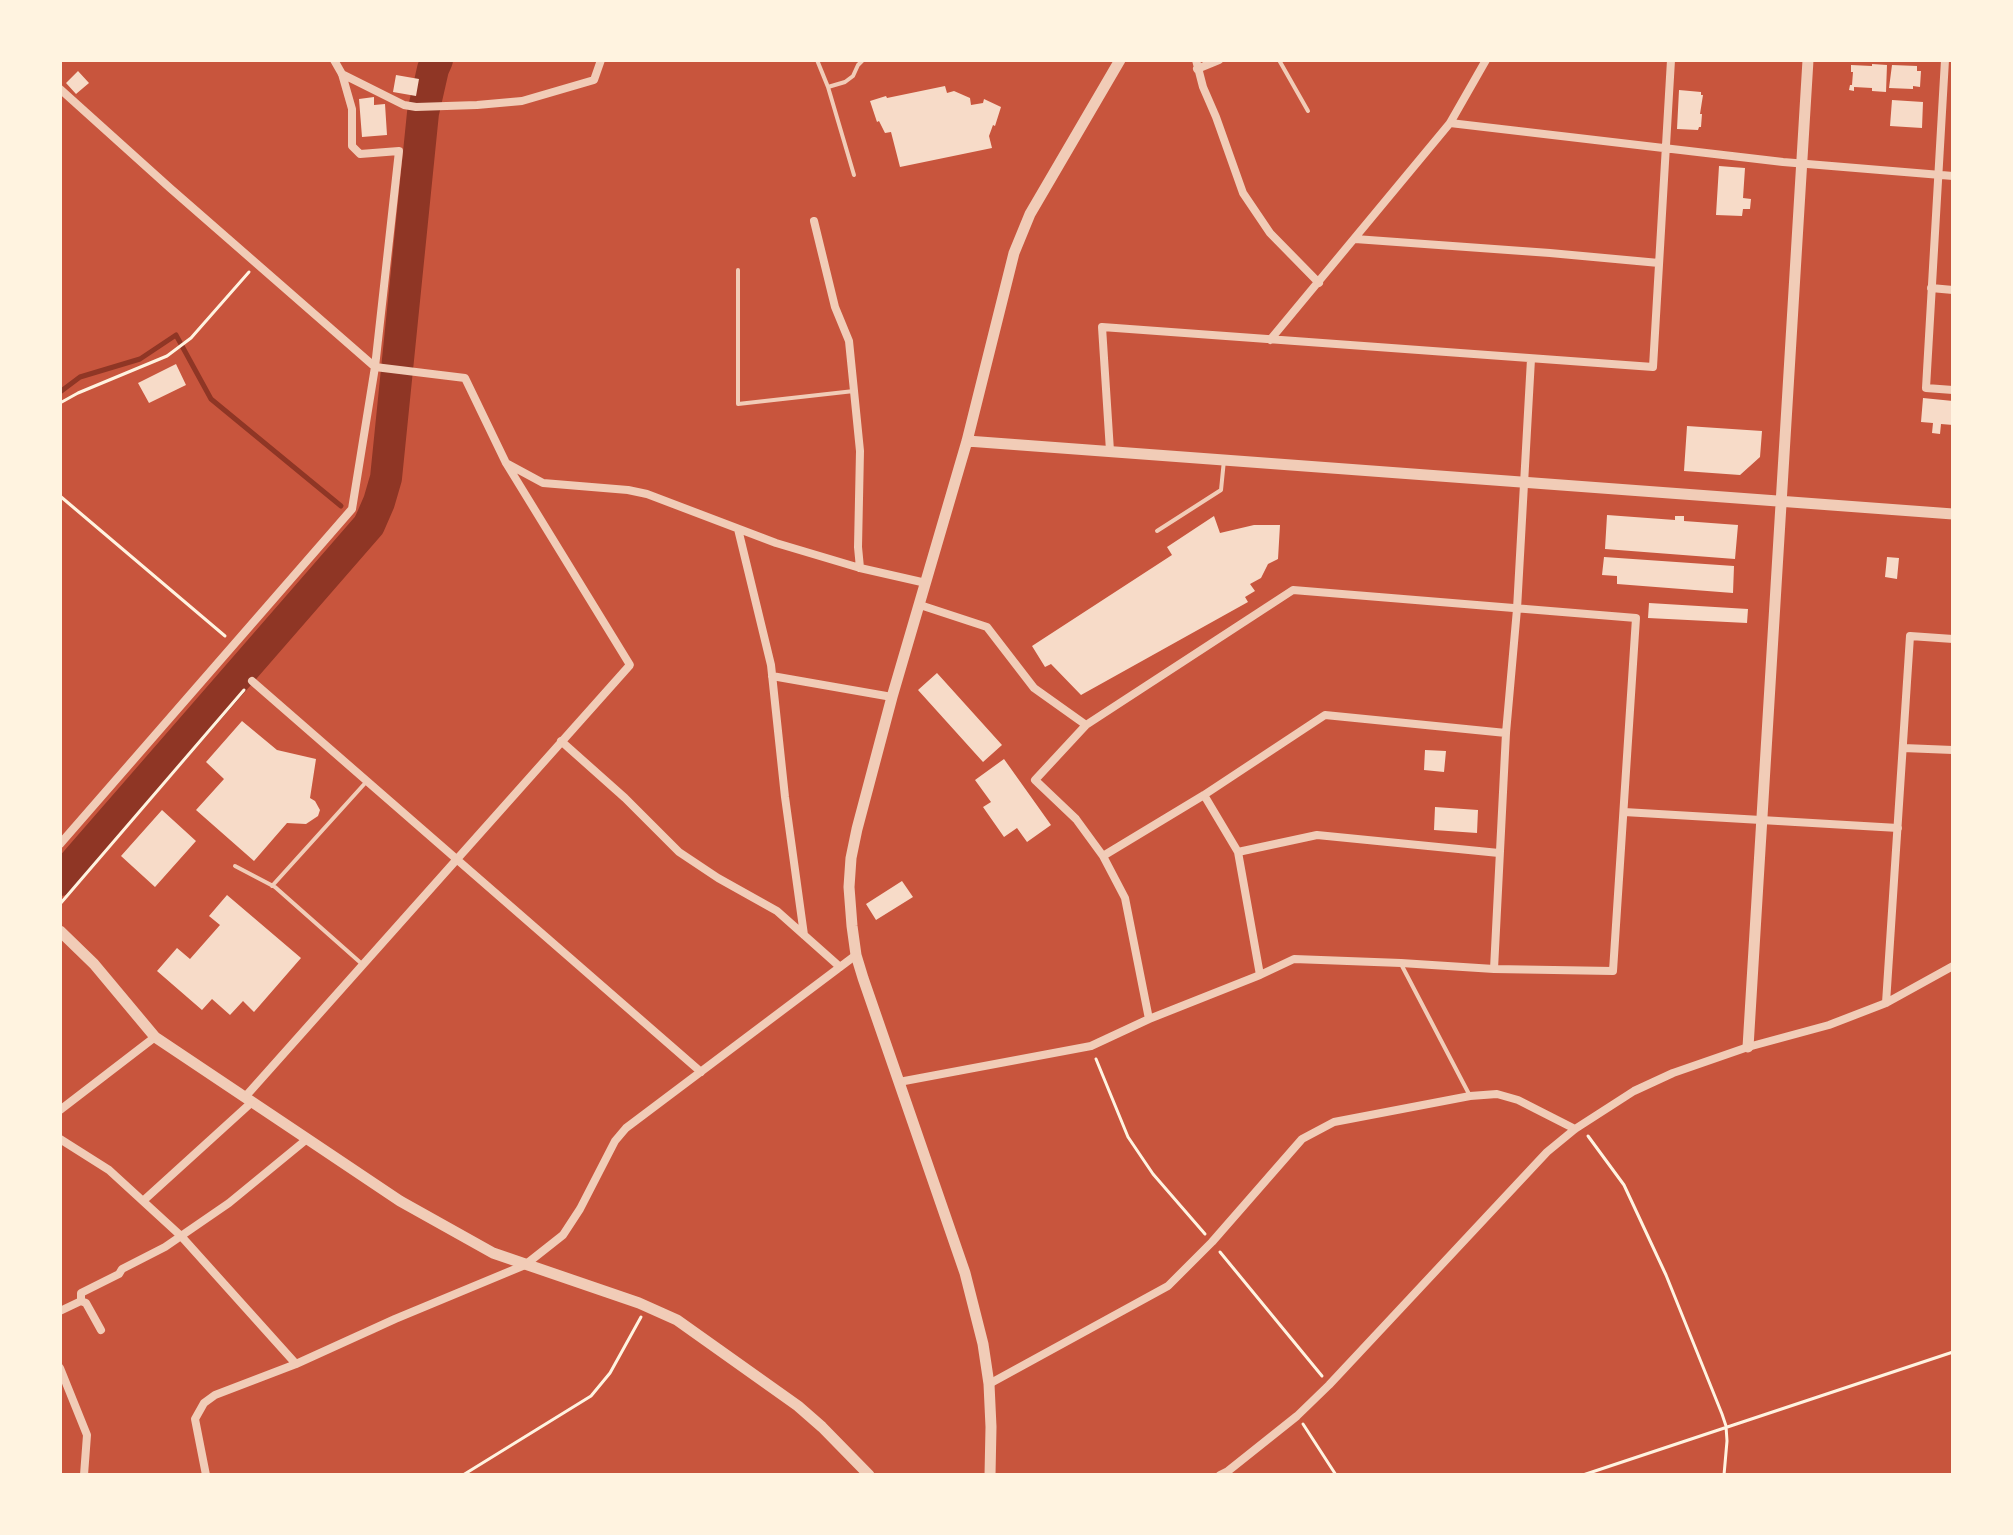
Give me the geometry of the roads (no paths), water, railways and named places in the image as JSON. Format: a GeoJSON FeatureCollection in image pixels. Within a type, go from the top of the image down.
{"type":"FeatureCollection","features":[{"type":"Feature","properties":{"kind":"street"},"geometry":{"type":"LineString","coordinates":[[60,844],[352,509],[378,367],[399,151],[360,154],[352,146],[352,109],[342,74],[334,60]]}},
{"type":"Feature","properties":{"kind":"street"},"geometry":{"type":"LineString","coordinates":[[342,74],[404,105],[416,107],[522,101],[594,80],[601,60]]}},
{"type":"Feature","properties":{"kind":"street"},"geometry":{"type":"LineString","coordinates":[[990,1475],[989,1384],[983,1344],[965,1273],[856,955],[849,887],[851,858],[892,697],[967,441],[1014,253],[1030,214],[1120,60]]}},
{"type":"Feature","properties":{"kind":"street"},"geometry":{"type":"LineString","coordinates":[[1219,60],[1197,65],[1243,193],[1270,233],[1319,283]]}},
{"type":"Feature","properties":{"kind":"street"},"geometry":{"type":"LineString","coordinates":[[1270,340],[1450,123],[1486,60]]}},
{"type":"Feature","properties":{"kind":"street"},"geometry":{"type":"LineString","coordinates":[[1110,451],[1102,327],[1653,367],[1671,60]]}},
{"type":"Feature","properties":{"kind":"street"},"geometry":{"type":"LineString","coordinates":[[1748,1047],[1808,60]]}},
{"type":"Feature","properties":{"kind":"street"},"geometry":{"type":"LineString","coordinates":[[1945,60],[1926,388],[1953,390]]}},
{"type":"Feature","properties":{"kind":"street"},"geometry":{"type":"LineString","coordinates":[[60,89],[378,367],[465,378],[506,463],[630,665],[363,965],[249,1099],[143,1201]]}},
{"type":"Feature","properties":{"kind":"street"},"geometry":{"type":"LineString","coordinates":[[1450,123],[1801,164],[1953,176]]}},
{"type":"Feature","properties":{"kind":"street"},"geometry":{"type":"LineString","coordinates":[[814,221],[835,307],[849,341],[860,451],[860,568]]}},
{"type":"Feature","properties":{"kind":"street"},"geometry":{"type":"LineString","coordinates":[[1355,239],[1659,263]]}},
{"type":"Feature","properties":{"kind":"street"},"geometry":{"type":"LineString","coordinates":[[1931,288],[1953,290]]}},
{"type":"Feature","properties":{"kind":"street"},"geometry":{"type":"LineString","coordinates":[[1494,969],[1531,359]]}},
{"type":"Feature","properties":{"kind":"street"},"geometry":{"type":"LineString","coordinates":[[967,441],[1953,514]]}},
{"type":"Feature","properties":{"kind":"street"},"geometry":{"type":"LineString","coordinates":[[506,463],[543,483],[647,494],[776,543],[860,568],[926,583]]}},
{"type":"Feature","properties":{"kind":"street"},"geometry":{"type":"LineString","coordinates":[[738,529],[772,676],[804,935]]}},
{"type":"Feature","properties":{"kind":"street"},"geometry":{"type":"LineString","coordinates":[[899,1082],[1091,1046],[1294,959],[1494,969],[1613,971],[1636,618],[1293,590],[1086,725],[1035,780],[1076,819],[1103,856],[1125,898],[1149,1019]]}},
{"type":"Feature","properties":{"kind":"street"},"geometry":{"type":"LineString","coordinates":[[920,605],[987,627],[1034,688],[1086,725]]}},
{"type":"Feature","properties":{"kind":"street"},"geometry":{"type":"LineString","coordinates":[[1886,1003],[1910,636],[1953,639]]}},
{"type":"Feature","properties":{"kind":"street"},"geometry":{"type":"LineString","coordinates":[[772,676],[892,697]]}},
{"type":"Feature","properties":{"kind":"street"},"geometry":{"type":"LineString","coordinates":[[252,681],[701,1072]]}},
{"type":"Feature","properties":{"kind":"street"},"geometry":{"type":"LineString","coordinates":[[1103,856],[1204,795],[1325,715],[1506,733]]}},
{"type":"Feature","properties":{"kind":"street"},"geometry":{"type":"LineString","coordinates":[[561,741],[679,852],[777,911],[840,967]]}},
{"type":"Feature","properties":{"kind":"street"},"geometry":{"type":"LineString","coordinates":[[1903,748],[1953,750]]}},
{"type":"Feature","properties":{"kind":"street"},"geometry":{"type":"LineString","coordinates":[[1204,795],[1238,852],[1260,975]]}},
{"type":"Feature","properties":{"kind":"street"},"geometry":{"type":"LineString","coordinates":[[1624,812],[1898,828]]}},
{"type":"Feature","properties":{"kind":"street"},"geometry":{"type":"LineString","coordinates":[[1238,852],[1317,835],[1499,853]]}},
{"type":"Feature","properties":{"kind":"street"},"geometry":{"type":"LineString","coordinates":[[60,931],[94,964],[155,1037],[400,1201],[493,1253],[677,1320],[798,1406],[869,1475]]}},
{"type":"Feature","properties":{"kind":"street"},"geometry":{"type":"LineString","coordinates":[[206,1475],[195,1419],[204,1403],[215,1395],[296,1364],[525,1265],[563,1235],[615,1141],[626,1128],[856,955]]}},
{"type":"Feature","properties":{"kind":"street"},"geometry":{"type":"LineString","coordinates":[[1220,1475],[1297,1416],[1329,1385],[1547,1152],[1575,1129],[1634,1091],[1673,1073],[1748,1047],[1829,1025],[1886,1003],[1953,966]]}},
{"type":"Feature","properties":{"kind":"street"},"geometry":{"type":"LineString","coordinates":[[60,1110],[155,1037]]}},
{"type":"Feature","properties":{"kind":"street"},"geometry":{"type":"LineString","coordinates":[[989,1384],[1168,1286],[1212,1242],[1302,1139],[1334,1122],[1470,1096],[1497,1094],[1518,1100],[1575,1129]]}},
{"type":"Feature","properties":{"kind":"street"},"geometry":{"type":"LineString","coordinates":[[60,1139],[109,1170],[181,1236],[296,1364]]}},
{"type":"Feature","properties":{"kind":"street"},"geometry":{"type":"LineString","coordinates":[[81,1301],[81,1293],[165,1247],[229,1203],[307,1139]]}},
{"type":"Feature","properties":{"kind":"street"},"geometry":{"type":"LineString","coordinates":[[60,1301],[70,1306]]}},
{"type":"Feature","properties":{"kind":"street"},"geometry":{"type":"LineString","coordinates":[[60,1311],[81,1301]]}},
{"type":"Feature","properties":{"kind":"street"},"geometry":{"type":"LineString","coordinates":[[81,1301],[86,1303],[101,1330]]}},
{"type":"Feature","properties":{"kind":"street"},"geometry":{"type":"LineString","coordinates":[[60,1368],[87,1435],[84,1475]]}},
{"type":"Feature","properties":{"kind":"lane"},"geometry":{"type":"LineString","coordinates":[[817,60],[854,175]]}},
{"type":"Feature","properties":{"kind":"lane"},"geometry":{"type":"LineString","coordinates":[[828,87],[853,76],[863,60]]}},
{"type":"Feature","properties":{"kind":"lane"},"geometry":{"type":"LineString","coordinates":[[1279,60],[1308,111]]}},
{"type":"Feature","properties":{"kind":"lane"},"geometry":{"type":"LineString","coordinates":[[738,270],[738,404],[854,391]]}},
{"type":"Feature","properties":{"kind":"lane"},"geometry":{"type":"LineString","coordinates":[[1157,531],[1221,490],[1224,460]]}},
{"type":"Feature","properties":{"kind":"lane"},"geometry":{"type":"LineString","coordinates":[[272,886],[367,781]]}},
{"type":"Feature","properties":{"kind":"lane"},"geometry":{"type":"LineString","coordinates":[[235,866],[272,886],[363,965]]}},
{"type":"Feature","properties":{"kind":"lane"},"geometry":{"type":"LineString","coordinates":[[1401,963],[1470,1096]]}},
{"type":"Feature","properties":{"kind":"waterway"},"geometry":{"type":"LineString","coordinates":[[60,880],[369,525],[386,478],[423,113],[437,60]]}},
{"type":"Feature","properties":{"kind":"waterway"},"geometry":{"type":"LineString","coordinates":[[60,392],[80,377],[140,359],[176,335],[211,399],[341,506]]}},
{"type":"Feature","properties":{"kind":"waterway"},"geometry":{"type":"LineString","coordinates":[[358,517],[369,525]]}}]}
